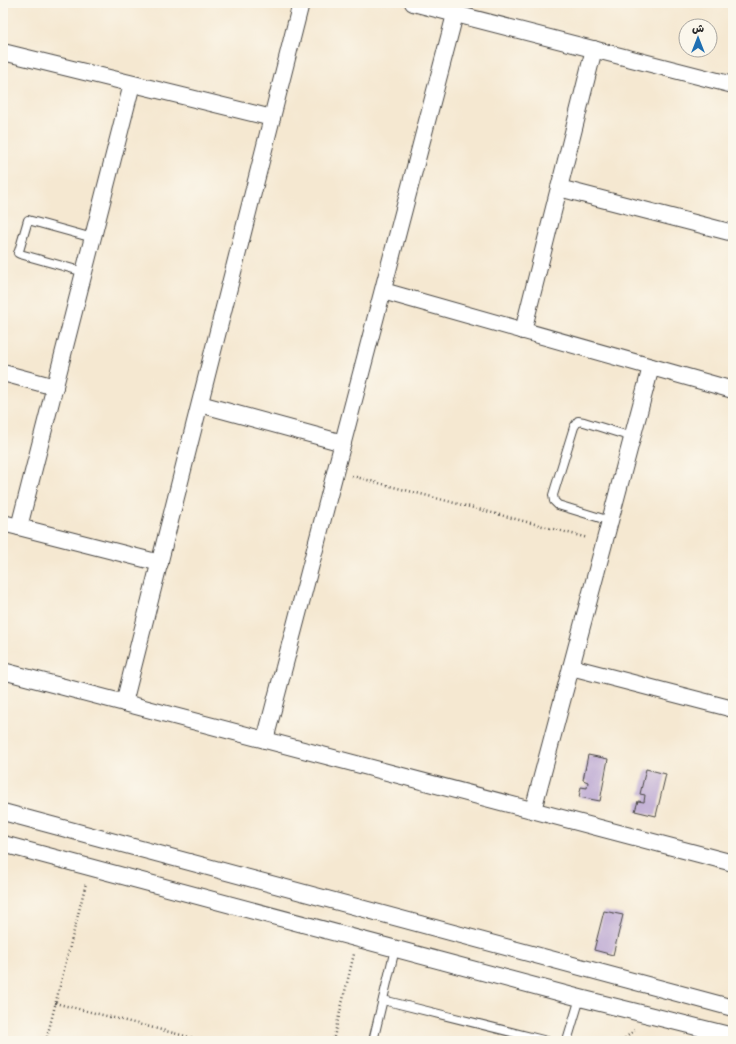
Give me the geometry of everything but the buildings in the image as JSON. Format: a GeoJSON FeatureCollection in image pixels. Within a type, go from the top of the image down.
{"type":"FeatureCollection","features":[{"type":"Feature","properties":{"kind":"street"},"geometry":{"type":"LineString","coordinates":[[124,703],[300,3]]}},
{"type":"Feature","properties":{"kind":"street"},"geometry":{"type":"LineString","coordinates":[[413,3],[457,8],[594,49],[733,85]]}},
{"type":"Feature","properties":{"kind":"street"},"geometry":{"type":"LineString","coordinates":[[265,740],[457,8]]}},
{"type":"Feature","properties":{"kind":"street"},"geometry":{"type":"LineString","coordinates":[[523,331],[594,49]]}},
{"type":"Feature","properties":{"kind":"street"},"geometry":{"type":"LineString","coordinates":[[3,52],[272,118]]}},
{"type":"Feature","properties":{"kind":"street"},"geometry":{"type":"LineString","coordinates":[[19,527],[132,84]]}},
{"type":"Feature","properties":{"kind":"street"},"geometry":{"type":"LineString","coordinates":[[559,188],[733,233]]}},
{"type":"Feature","properties":{"kind":"street"},"geometry":{"type":"LineString","coordinates":[[383,291],[733,390]]}},
{"type":"Feature","properties":{"kind":"street"},"geometry":{"type":"LineString","coordinates":[[533,810],[651,367]]}},
{"type":"Feature","properties":{"kind":"street"},"geometry":{"type":"LineString","coordinates":[[3,373],[55,387]]}},
{"type":"Feature","properties":{"kind":"street"},"geometry":{"type":"LineString","coordinates":[[200,404],[343,443]]}},
{"type":"Feature","properties":{"kind":"street"},"geometry":{"type":"LineString","coordinates":[[3,523],[160,563]]}},
{"type":"Feature","properties":{"kind":"street"},"geometry":{"type":"LineString","coordinates":[[571,666],[733,709]]}},
{"type":"Feature","properties":{"kind":"street"},"geometry":{"type":"LineString","coordinates":[[3,670],[733,863]]}},
{"type":"Feature","properties":{"kind":"street"},"geometry":{"type":"LineString","coordinates":[[3,812],[733,1008]]}},
{"type":"Feature","properties":{"kind":"street"},"geometry":{"type":"LineString","coordinates":[[3,844],[580,998],[733,1036]]}},
{"type":"Feature","properties":{"kind":"lane"},"geometry":{"type":"LineString","coordinates":[[84,272],[20,254],[18,251],[28,220],[93,238]]}},
{"type":"Feature","properties":{"kind":"lane"},"geometry":{"type":"LineString","coordinates":[[610,521],[558,505],[554,501],[553,495],[574,427],[578,421],[632,437]]}},
{"type":"Feature","properties":{"kind":"lane"},"geometry":{"type":"LineString","coordinates":[[373,1041],[395,948]]}},
{"type":"Feature","properties":{"kind":"lane"},"geometry":{"type":"LineString","coordinates":[[567,1041],[580,998]]}},
{"type":"Feature","properties":{"kind":"lane"},"geometry":{"type":"LineString","coordinates":[[383,1000],[547,1041]]}},
{"type":"Feature","properties":{"kind":"path"},"geometry":{"type":"LineString","coordinates":[[336,471],[604,542]]}},
{"type":"Feature","properties":{"kind":"path"},"geometry":{"type":"LineString","coordinates":[[46,1041],[90,867]]}},
{"type":"Feature","properties":{"kind":"path"},"geometry":{"type":"LineString","coordinates":[[333,1041],[358,938]]}},
{"type":"Feature","properties":{"kind":"path"},"geometry":{"type":"LineString","coordinates":[[55,1003],[205,1041]]}}]}
